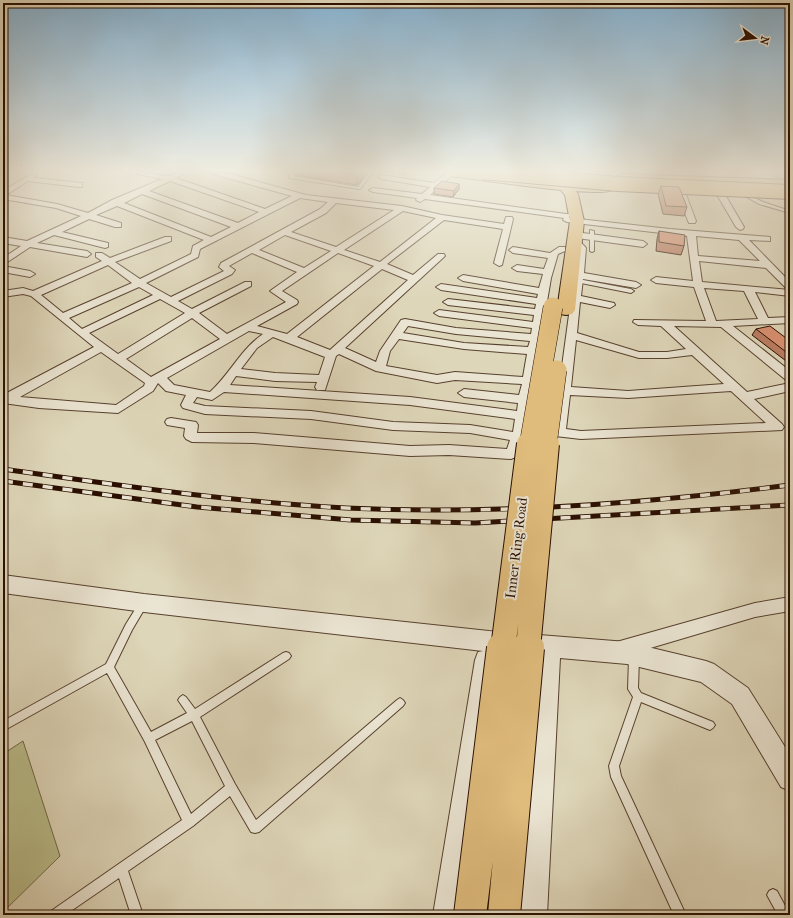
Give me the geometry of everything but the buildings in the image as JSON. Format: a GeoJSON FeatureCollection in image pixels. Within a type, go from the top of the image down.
{"type":"FeatureCollection","features":[{"type":"Feature","properties":{"kind":"highway","name":"Inner Ring Road"},"geometry":{"type":"LineString","coordinates":[[504,915],[548,433],[551,307],[572,226],[572,215]]}},
{"type":"Feature","properties":{"kind":"highway","name":"Inner Ring Road"},"geometry":{"type":"LineString","coordinates":[[470,915],[527,457],[558,253],[572,226]]}},
{"type":"Feature","properties":{"kind":"street"},"geometry":{"type":"LineString","coordinates":[[84,215],[118,225]]}},
{"type":"Feature","properties":{"kind":"street"},"geometry":{"type":"LineString","coordinates":[[148,215],[211,240]]}},
{"type":"Feature","properties":{"kind":"street"},"geometry":{"type":"LineString","coordinates":[[207,215],[237,226]]}},
{"type":"Feature","properties":{"kind":"street"},"geometry":{"type":"LineString","coordinates":[[63,317],[139,283],[195,255],[196,248],[260,215]]}},
{"type":"Feature","properties":{"kind":"street"},"geometry":{"type":"LineString","coordinates":[[171,301],[229,272],[230,270],[224,267],[224,265],[315,215]]}},
{"type":"Feature","properties":{"kind":"street"},"geometry":{"type":"LineString","coordinates":[[5,399],[40,404],[118,408],[149,388],[155,380],[293,302],[275,291],[395,215]]}},
{"type":"Feature","properties":{"kind":"street"},"geometry":{"type":"LineString","coordinates":[[432,215],[506,227]]}},
{"type":"Feature","properties":{"kind":"street"},"geometry":{"type":"LineString","coordinates":[[499,263],[506,227],[510,215]]}},
{"type":"Feature","properties":{"kind":"street"},"geometry":{"type":"LineString","coordinates":[[530,215],[572,226],[592,234],[643,244]]}},
{"type":"Feature","properties":{"kind":"street"},"geometry":{"type":"LineString","coordinates":[[690,215],[692,221]]}},
{"type":"Feature","properties":{"kind":"street"},"geometry":{"type":"LineString","coordinates":[[733,215],[740,227]]}},
{"type":"Feature","properties":{"kind":"street"},"geometry":{"type":"LineString","coordinates":[[3,262],[30,243],[88,216]]}},
{"type":"Feature","properties":{"kind":"street"},"geometry":{"type":"LineString","coordinates":[[289,338],[442,217]]}},
{"type":"Feature","properties":{"kind":"street"},"geometry":{"type":"LineString","coordinates":[[572,226],[767,239]]}},
{"type":"Feature","properties":{"kind":"street"},"geometry":{"type":"LineString","coordinates":[[171,422],[192,424],[190,436],[192,437],[254,438],[410,451],[449,450],[511,454],[518,437],[536,338],[551,307],[578,278],[582,248],[572,226]]}},
{"type":"Feature","properties":{"kind":"street"},"geometry":{"type":"LineString","coordinates":[[53,232],[105,245]]}},
{"type":"Feature","properties":{"kind":"street"},"geometry":{"type":"LineString","coordinates":[[284,232],[338,250],[414,279]]}},
{"type":"Feature","properties":{"kind":"street"},"geometry":{"type":"LineString","coordinates":[[692,234],[698,284],[718,323],[790,377]]}},
{"type":"Feature","properties":{"kind":"street"},"geometry":{"type":"LineString","coordinates":[[742,238],[790,287]]}},
{"type":"Feature","properties":{"kind":"street"},"geometry":{"type":"LineString","coordinates":[[34,294],[108,262],[168,239]]}},
{"type":"Feature","properties":{"kind":"street"},"geometry":{"type":"LineString","coordinates":[[3,240],[30,243],[87,254]]}},
{"type":"Feature","properties":{"kind":"street"},"geometry":{"type":"LineString","coordinates":[[252,250],[305,272]]}},
{"type":"Feature","properties":{"kind":"street"},"geometry":{"type":"LineString","coordinates":[[513,250],[558,253],[548,272],[551,307],[571,335],[639,355],[667,355],[693,351]]}},
{"type":"Feature","properties":{"kind":"street"},"geometry":{"type":"LineString","coordinates":[[99,255],[139,283],[192,313],[227,339]]}},
{"type":"Feature","properties":{"kind":"street"},"geometry":{"type":"LineString","coordinates":[[319,396],[323,379],[334,352],[441,256]]}},
{"type":"Feature","properties":{"kind":"street"},"geometry":{"type":"LineString","coordinates":[[694,258],[768,265]]}},
{"type":"Feature","properties":{"kind":"street"},"geometry":{"type":"LineString","coordinates":[[517,268],[548,272]]}},
{"type":"Feature","properties":{"kind":"street"},"geometry":{"type":"LineString","coordinates":[[3,269],[30,274]]}},
{"type":"Feature","properties":{"kind":"street"},"geometry":{"type":"LineString","coordinates":[[462,278],[551,307]]}},
{"type":"Feature","properties":{"kind":"street"},"geometry":{"type":"LineString","coordinates":[[578,278],[633,288]]}},
{"type":"Feature","properties":{"kind":"street"},"geometry":{"type":"LineString","coordinates":[[656,280],[790,293]]}},
{"type":"Feature","properties":{"kind":"street"},"geometry":{"type":"LineString","coordinates":[[118,359],[192,313],[248,284]]}},
{"type":"Feature","properties":{"kind":"street"},"geometry":{"type":"LineString","coordinates":[[441,287],[551,307]]}},
{"type":"Feature","properties":{"kind":"street"},"geometry":{"type":"LineString","coordinates":[[748,289],[764,321]]}},
{"type":"Feature","properties":{"kind":"street"},"geometry":{"type":"LineString","coordinates":[[4,295],[22,290],[34,294],[81,332],[118,359],[170,388],[212,396],[221,388],[253,346],[271,333]]}},
{"type":"Feature","properties":{"kind":"street"},"geometry":{"type":"LineString","coordinates":[[81,332],[161,295]]}},
{"type":"Feature","properties":{"kind":"street"},"geometry":{"type":"LineString","coordinates":[[448,302],[551,307]]}},
{"type":"Feature","properties":{"kind":"street"},"geometry":{"type":"LineString","coordinates":[[439,313],[610,305]]}},
{"type":"Feature","properties":{"kind":"street"},"geometry":{"type":"LineString","coordinates":[[638,322],[718,323],[790,320]]}},
{"type":"Feature","properties":{"kind":"street"},"geometry":{"type":"LineString","coordinates":[[776,321],[790,332]]}},
{"type":"Feature","properties":{"kind":"street"},"geometry":{"type":"LineString","coordinates":[[380,368],[386,351],[405,322],[456,331],[536,338]]}},
{"type":"Feature","properties":{"kind":"street"},"geometry":{"type":"LineString","coordinates":[[571,335],[559,432],[581,435],[778,427],[663,322]]}},
{"type":"Feature","properties":{"kind":"street"},"geometry":{"type":"LineString","coordinates":[[248,327],[289,338],[380,368],[437,379],[444,380],[455,376],[528,381]]}},
{"type":"Feature","properties":{"kind":"street"},"geometry":{"type":"LineString","coordinates":[[396,336],[464,346],[533,351]]}},
{"type":"Feature","properties":{"kind":"street"},"geometry":{"type":"LineString","coordinates":[[5,399],[102,347]]}},
{"type":"Feature","properties":{"kind":"street"},"geometry":{"type":"LineString","coordinates":[[234,372],[275,377],[323,379]]}},
{"type":"Feature","properties":{"kind":"street"},"geometry":{"type":"LineString","coordinates":[[564,390],[584,394],[636,394],[734,387]]}},
{"type":"Feature","properties":{"kind":"street"},"geometry":{"type":"LineString","coordinates":[[745,397],[790,387]]}},
{"type":"Feature","properties":{"kind":"street"},"geometry":{"type":"LineString","coordinates":[[221,388],[397,401],[522,416]]}},
{"type":"Feature","properties":{"kind":"street"},"geometry":{"type":"LineString","coordinates":[[194,392],[188,400],[187,405],[205,410],[311,415],[393,426],[470,429],[518,437]]}},
{"type":"Feature","properties":{"kind":"street"},"geometry":{"type":"LineString","coordinates":[[464,393],[525,400]]}},
{"type":"Feature","properties":{"kind":"street"},"geometry":{"type":"LineString","coordinates":[[3,584],[144,603],[489,641],[634,654],[706,672],[740,696],[789,773]]}},
{"type":"Feature","properties":{"kind":"street"},"geometry":{"type":"LineString","coordinates":[[612,651],[754,610],[790,604]]}},
{"type":"Feature","properties":{"kind":"street"},"geometry":{"type":"LineString","coordinates":[[447,915],[489,641]]}},
{"type":"Feature","properties":{"kind":"street"},"geometry":{"type":"LineString","coordinates":[[533,915],[550,646]]}},
{"type":"Feature","properties":{"kind":"lane"},"geometry":{"type":"LineString","coordinates":[[592,234],[592,251]]}},
{"type":"Feature","properties":{"kind":"lane"},"geometry":{"type":"LineString","coordinates":[[3,726],[109,666],[128,627],[144,603]]}},
{"type":"Feature","properties":{"kind":"lane"},"geometry":{"type":"LineString","coordinates":[[634,654],[633,689],[638,696],[710,725]]}},
{"type":"Feature","properties":{"kind":"lane"},"geometry":{"type":"LineString","coordinates":[[149,738],[194,715],[286,656]]}},
{"type":"Feature","properties":{"kind":"lane"},"geometry":{"type":"LineString","coordinates":[[109,666],[149,738],[189,822]]}},
{"type":"Feature","properties":{"kind":"lane"},"geometry":{"type":"LineString","coordinates":[[638,696],[614,766],[616,777],[680,915]]}},
{"type":"Feature","properties":{"kind":"lane"},"geometry":{"type":"LineString","coordinates":[[183,700],[194,715],[231,788],[255,828],[400,703]]}},
{"type":"Feature","properties":{"kind":"lane"},"geometry":{"type":"LineString","coordinates":[[55,915],[122,870],[189,822],[231,788]]}},
{"type":"Feature","properties":{"kind":"lane"},"geometry":{"type":"LineString","coordinates":[[122,870],[137,915]]}},
{"type":"Feature","properties":{"kind":"lane"},"geometry":{"type":"LineString","coordinates":[[773,894],[784,915]]}},
{"type":"Feature","properties":{"kind":"green space"},"geometry":{"type":"Polygon","coordinates":[[[23,741],[60,856],[3,912],[3,754],[23,741]]]}},
{"type":"Feature","properties":{"kind":"railway"},"geometry":{"type":"LineString","coordinates":[[3,469],[131,487],[260,502],[402,510],[513,509],[569,506],[680,498],[790,485]]}},
{"type":"Feature","properties":{"kind":"railway"},"geometry":{"type":"LineString","coordinates":[[3,481],[197,507],[351,520],[475,523],[790,505]]}}]}
